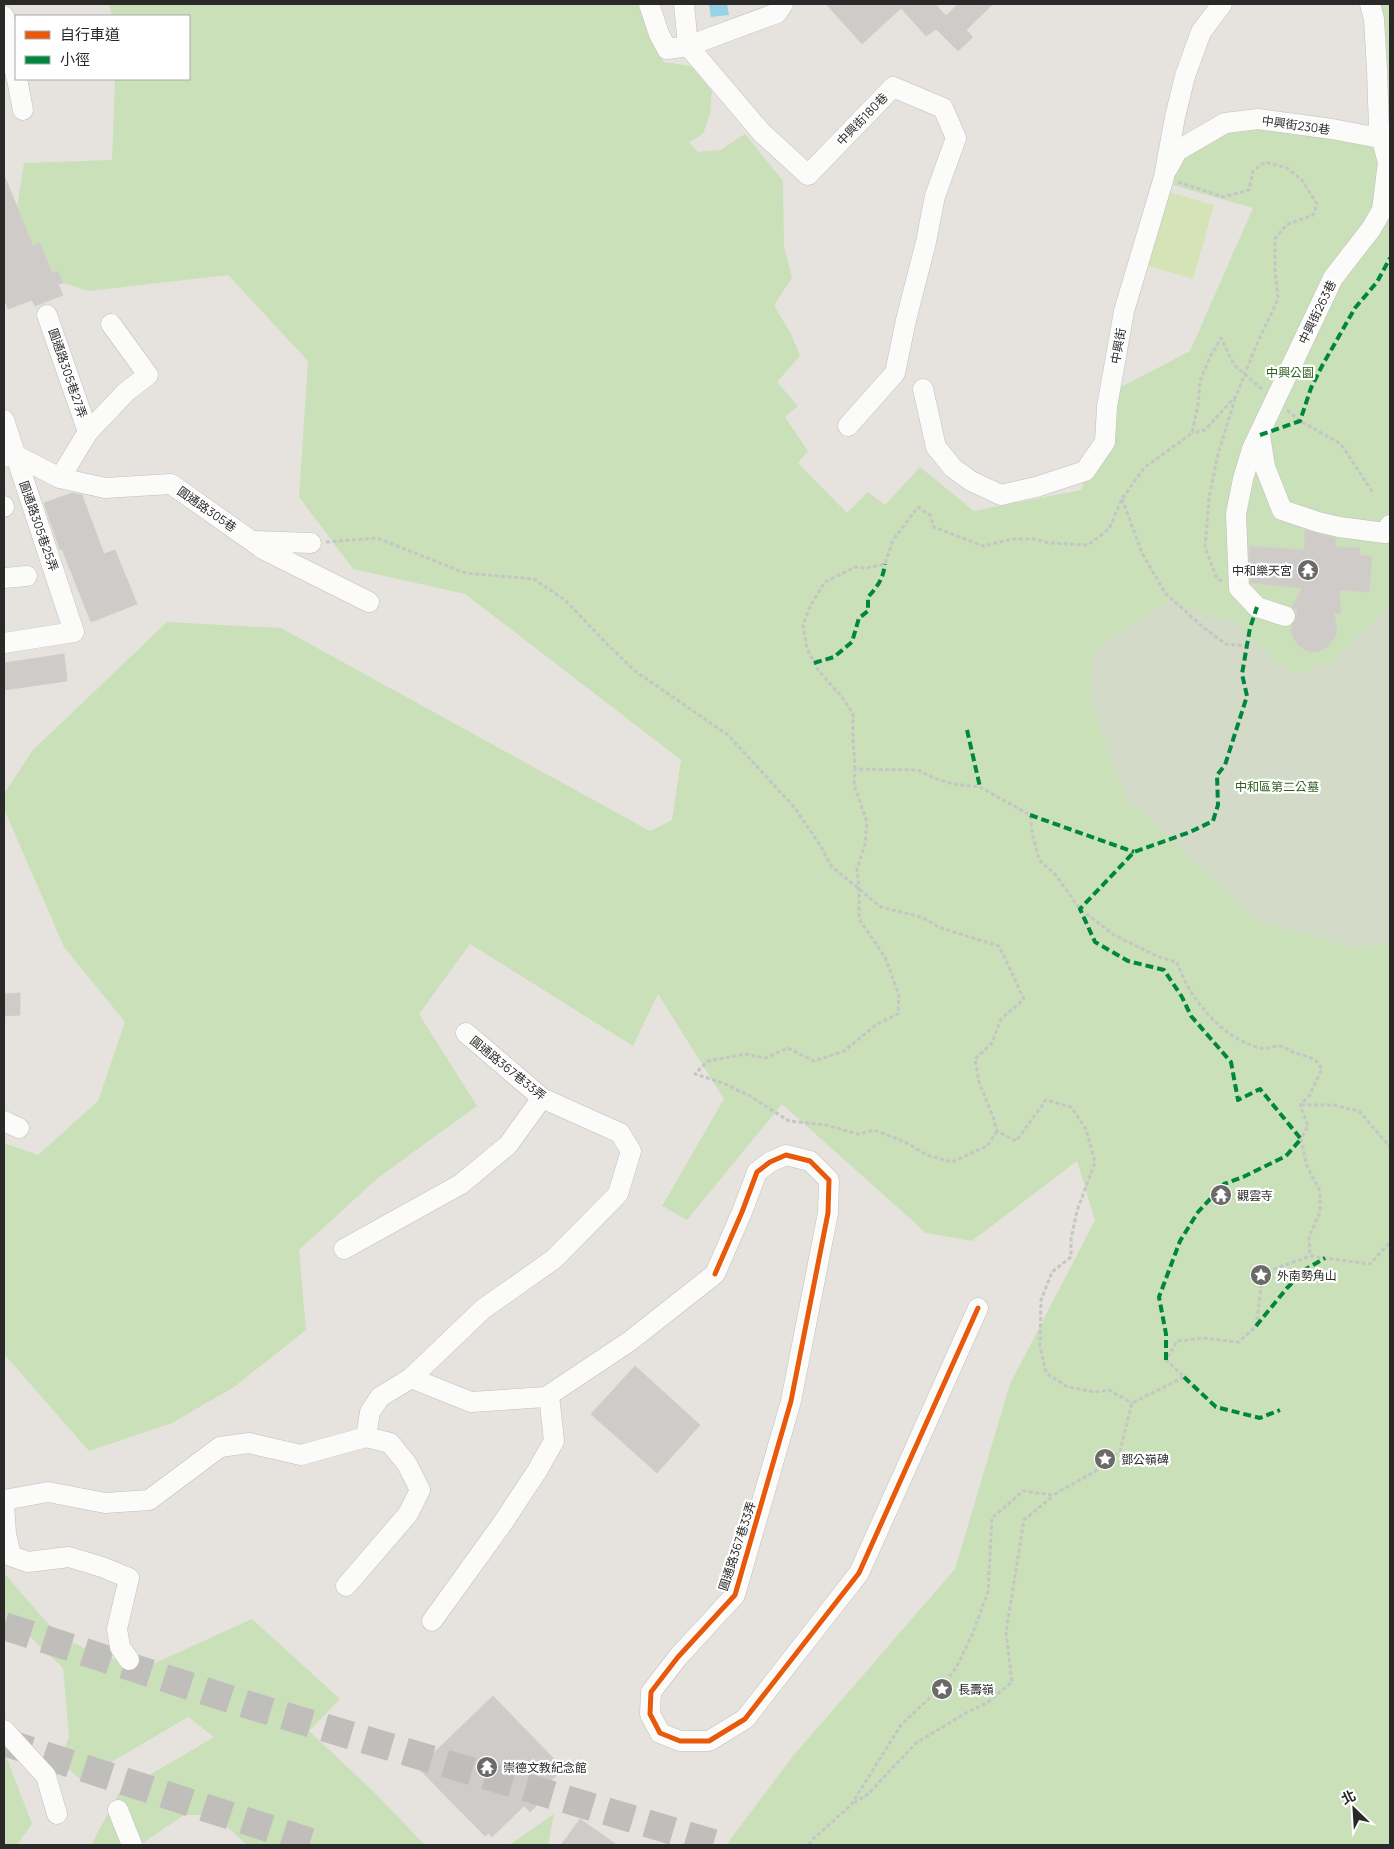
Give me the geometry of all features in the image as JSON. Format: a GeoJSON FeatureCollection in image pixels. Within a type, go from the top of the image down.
{"type":"FeatureCollection","features":[{"type":"Feature","properties":{"kind":"street"},"geometry":{"type":"LineString","coordinates":[[650,4],[659,34],[667,49],[688,46],[777,12],[783,4]]}},
{"type":"Feature","properties":{"kind":"street"},"geometry":{"type":"LineString","coordinates":[[684,4],[688,46]]}},
{"type":"Feature","properties":{"kind":"street","name":"中興街"},"geometry":{"type":"LineString","coordinates":[[923,389],[936,447],[953,468],[971,481],[1001,495],[1036,488],[1084,471],[1105,442],[1107,407],[1124,311],[1164,177],[1185,76],[1201,32],[1222,4]]}},
{"type":"Feature","properties":{"kind":"street","name":"中興街263巷"},"geometry":{"type":"LineString","coordinates":[[1239,588],[1236,514],[1243,478],[1252,449],[1333,278],[1371,229],[1382,210],[1388,162],[1386,139],[1379,129],[1374,28],[1370,4]]}},
{"type":"Feature","properties":{"kind":"street"},"geometry":{"type":"LineString","coordinates":[[4,16],[15,73]]}},
{"type":"Feature","properties":{"kind":"street","name":"中興街180巷"},"geometry":{"type":"LineString","coordinates":[[688,46],[762,133],[808,175],[893,86],[943,108],[956,138],[935,196],[926,242],[906,320],[896,373],[848,426]]}},
{"type":"Feature","properties":{"kind":"street"},"geometry":{"type":"LineString","coordinates":[[16,80],[23,110]]}},
{"type":"Feature","properties":{"kind":"street","name":"中興街230巷"},"geometry":{"type":"LineString","coordinates":[[1164,177],[1177,151],[1225,123],[1258,119],[1386,139]]}},
{"type":"Feature","properties":{"kind":"street","name":"圓通路305巷27弄"},"geometry":{"type":"LineString","coordinates":[[47,314],[88,432]]}},
{"type":"Feature","properties":{"kind":"street"},"geometry":{"type":"LineString","coordinates":[[60,478],[88,432],[126,392],[148,375],[111,324]]}},
{"type":"Feature","properties":{"kind":"street","name":"圓通路305巷25弄"},"geometry":{"type":"LineString","coordinates":[[4,420],[9,456],[74,632],[4,643]]}},
{"type":"Feature","properties":{"kind":"street"},"geometry":{"type":"LineString","coordinates":[[1260,435],[1265,466],[1282,510],[1318,522],[1385,534],[1390,525]]}},
{"type":"Feature","properties":{"kind":"street","name":"圓通路305巷"},"geometry":{"type":"LineString","coordinates":[[9,456],[60,478],[105,488],[171,484],[258,545],[369,602]]}},
{"type":"Feature","properties":{"kind":"street"},"geometry":{"type":"LineString","coordinates":[[258,545],[311,543]]}},
{"type":"Feature","properties":{"kind":"street"},"geometry":{"type":"LineString","coordinates":[[4,578],[28,576]]}},
{"type":"Feature","properties":{"kind":"street"},"geometry":{"type":"LineString","coordinates":[[1239,588],[1258,607],[1285,616]]}},
{"type":"Feature","properties":{"kind":"street","name":"圓通路367巷33弄"},"geometry":{"type":"LineString","coordinates":[[366,1437],[370,1412],[380,1397],[411,1378],[484,1309],[554,1259],[618,1194],[631,1151],[620,1133],[542,1098],[466,1033]]}},
{"type":"Feature","properties":{"kind":"street"},"geometry":{"type":"LineString","coordinates":[[344,1249],[461,1184],[508,1145],[542,1098]]}},
{"type":"Feature","properties":{"kind":"street","name":"圓通路367巷33弄"},"geometry":{"type":"LineString","coordinates":[[411,1378],[471,1402],[546,1397],[630,1341],[715,1274],[757,1172],[770,1162],[786,1155],[810,1161],[829,1180],[828,1213],[791,1401],[734,1595],[678,1657],[651,1692],[650,1714],[660,1733],[680,1741],[709,1740],[745,1719],[858,1573],[978,1308]]}},
{"type":"Feature","properties":{"kind":"street"},"geometry":{"type":"LineString","coordinates":[[432,1621],[502,1524],[537,1471],[554,1441],[549,1395]]}},
{"type":"Feature","properties":{"kind":"street"},"geometry":{"type":"LineString","coordinates":[[130,1660],[120,1647],[117,1628],[129,1578],[69,1557],[28,1562],[11,1556],[6,1534],[4,1502],[48,1492],[105,1503],[149,1500],[220,1447],[249,1443],[301,1454],[366,1437],[390,1443],[407,1464],[420,1490],[408,1514],[346,1586]]}},
{"type":"Feature","properties":{"kind":"street"},"geometry":{"type":"LineString","coordinates":[[4,1730],[46,1776],[57,1814]]}},
{"type":"Feature","properties":{"kind":"street"},"geometry":{"type":"LineString","coordinates":[[118,1810],[132,1845]]}},
{"type":"Feature","properties":{"kind":"path"},"geometry":{"type":"LineString","coordinates":[[1164,177],[1223,197],[1249,190],[1253,171],[1265,162],[1288,168],[1302,180],[1317,204],[1313,215],[1286,225],[1275,239],[1275,270],[1278,299],[1244,374],[1216,463],[1209,498],[1205,547],[1217,579],[1239,588]]}},
{"type":"Feature","properties":{"kind":"path"},"geometry":{"type":"LineString","coordinates":[[1192,433],[1198,405],[1200,381],[1210,357],[1221,338],[1234,365],[1244,374],[1300,421],[1341,444],[1373,493]]}},
{"type":"Feature","properties":{"kind":"path"},"geometry":{"type":"LineString","coordinates":[[311,543],[377,538],[465,573],[534,579],[565,600],[635,671],[728,735],[794,807],[820,845],[831,866],[859,889],[881,907],[921,918],[941,928],[999,946],[1024,999],[1001,1019],[992,1043],[975,1059],[979,1082],[994,1117],[997,1131],[987,1146],[952,1162],[927,1156],[905,1142],[874,1130],[858,1134],[826,1126],[789,1122],[750,1096],[723,1083],[695,1074],[708,1061],[745,1054],[766,1058],[788,1048],[814,1061],[844,1051],[878,1024],[898,1014],[898,995],[886,956],[859,919],[859,889],[857,869],[864,844],[867,822],[854,784],[853,714],[842,697],[818,670],[807,649],[803,625],[810,606],[825,582],[855,567],[867,568],[884,564],[894,540],[918,508],[930,515],[934,527],[983,546],[1012,539],[1034,539],[1049,543],[1088,545],[1109,529],[1122,499],[1144,468],[1192,433],[1205,430],[1236,396]]}},
{"type":"Feature","properties":{"kind":"path"},"geometry":{"type":"LineString","coordinates":[[1122,499],[1142,553],[1164,593],[1204,628],[1226,644],[1246,646]]}},
{"type":"Feature","properties":{"kind":"path"},"geometry":{"type":"LineString","coordinates":[[855,769],[918,770],[953,784],[980,787],[1030,815],[1039,860],[1055,874],[1080,909],[1114,935],[1159,957],[1177,962],[1181,975],[1195,1000],[1228,1032],[1262,1049],[1282,1046],[1315,1060],[1322,1069],[1309,1096],[1300,1105]]}},
{"type":"Feature","properties":{"kind":"path"},"geometry":{"type":"LineString","coordinates":[[997,1131],[1016,1141],[1046,1100],[1071,1107],[1086,1129],[1095,1162],[1077,1211],[1071,1239],[1071,1257],[1052,1272],[1041,1300],[1040,1346],[1046,1373],[1066,1386],[1093,1392],[1109,1390],[1132,1403]]}},
{"type":"Feature","properties":{"kind":"path"},"geometry":{"type":"LineString","coordinates":[[1300,1105],[1333,1106],[1359,1111],[1390,1147]]}},
{"type":"Feature","properties":{"kind":"path"},"geometry":{"type":"LineString","coordinates":[[1300,1105],[1308,1126],[1301,1139],[1307,1166],[1320,1191],[1320,1212],[1309,1237],[1310,1256]]}},
{"type":"Feature","properties":{"kind":"path"},"geometry":{"type":"LineString","coordinates":[[810,1845],[812,1840],[851,1804],[868,1794],[916,1743],[988,1702],[1012,1682],[1006,1632],[1024,1520],[1053,1495],[1094,1472],[1120,1451],[1132,1403],[1184,1377],[1166,1360],[1177,1341],[1202,1338],[1239,1342],[1256,1326],[1264,1273],[1310,1256],[1370,1264],[1390,1242]]}},
{"type":"Feature","properties":{"kind":"path"},"geometry":{"type":"LineString","coordinates":[[851,1804],[901,1725],[941,1688],[956,1668],[972,1635],[988,1592],[992,1518],[1023,1491],[1053,1495]]}},
{"type":"Feature","properties":{"kind":"green space","name":"中興公園"},"geometry":{"type":"Polygon","coordinates":[[[109,4],[658,4],[645,12],[663,62],[691,66],[712,91],[710,114],[703,134],[689,142],[698,152],[720,150],[745,134],[783,181],[784,246],[792,278],[774,305],[792,336],[800,356],[777,382],[798,406],[785,417],[808,451],[798,463],[847,513],[868,492],[885,505],[920,467],[974,511],[1081,490],[1119,388],[1190,351],[1253,208],[1162,182],[1169,167],[1227,125],[1381,133],[1379,4],[1390,4],[1390,1845],[726,1845],[793,1756],[955,1569],[1010,1384],[1095,1220],[1077,1161],[972,1241],[926,1233],[782,1104],[687,1220],[662,1206],[724,1099],[658,994],[633,1046],[470,944],[419,1014],[477,1106],[379,1177],[299,1250],[306,1330],[234,1387],[172,1423],[89,1451],[4,1354],[4,1143],[38,1155],[98,1101],[125,1022],[64,947],[4,809],[4,794],[32,751],[167,622],[281,628],[650,831],[672,820],[681,760],[465,594],[353,569],[299,497],[308,361],[228,275],[89,291],[8,266],[24,163],[112,160],[115,80],[190,80],[190,15],[112,15],[109,4]]]}},
{"type":"Feature","properties":{"kind":"green space"},"geometry":{"type":"Polygon","coordinates":[[[1169,192],[1214,205],[1193,279],[1148,266],[1169,192]]]}},
{"type":"Feature","properties":{"kind":"green space","name":"中和區第二公墓"},"geometry":{"type":"Polygon","coordinates":[[[1169,601],[1235,623],[1293,675],[1330,662],[1390,605],[1390,941],[1358,948],[1259,922],[1127,799],[1090,702],[1094,651],[1169,601]]]}},
{"type":"Feature","properties":{"kind":"green space"},"geometry":{"type":"Polygon","coordinates":[[[4,1573],[56,1633],[89,1651],[144,1668],[252,1619],[340,1699],[309,1731],[374,1792],[425,1845],[247,1845],[214,1815],[184,1815],[140,1845],[91,1845],[119,1793],[214,1737],[188,1717],[81,1780],[59,1760],[69,1737],[63,1668],[30,1637],[9,1630],[4,1642],[4,1573]]]}},
{"type":"Feature","properties":{"kind":"green space"},"geometry":{"type":"Polygon","coordinates":[[[4,1751],[32,1824],[17,1845],[7,1845],[4,1840],[4,1751]]]}},
{"type":"Feature","properties":{"kind":"green space"},"geometry":{"type":"Polygon","coordinates":[[[554,1814],[548,1845],[509,1845],[554,1814]]]}},
{"type":"Feature","properties":{"kind":"water"},"geometry":{"type":"Polygon","coordinates":[[[709,4],[727,4],[729,15],[711,17],[709,4]]]}},
{"type":"Feature","properties":{"kind":"building"},"geometry":{"type":"Polygon","coordinates":[[[826,4],[935,4],[946,16],[958,4],[993,4],[966,30],[973,37],[958,51],[936,29],[926,36],[901,8],[862,44],[826,4]]]}},
{"type":"Feature","properties":{"kind":"building"},"geometry":{"type":"Polygon","coordinates":[[[4,175],[33,246],[40,243],[52,273],[58,271],[63,283],[58,284],[63,295],[35,306],[32,300],[8,309],[4,298],[4,175]]]}},
{"type":"Feature","properties":{"kind":"building"},"geometry":{"type":"Polygon","coordinates":[[[72,493],[82,495],[104,554],[115,550],[137,604],[91,622],[62,549],[60,550],[44,503],[72,493]]]}},
{"type":"Feature","properties":{"kind":"building","name":"中和樂天宮"},"geometry":{"type":"Polygon","coordinates":[[[1305,530],[1336,538],[1335,547],[1360,548],[1359,555],[1372,556],[1369,592],[1339,590],[1341,614],[1334,613],[1337,628],[1336,635],[1327,647],[1320,651],[1312,652],[1298,645],[1291,631],[1298,610],[1292,607],[1302,588],[1251,583],[1249,546],[1304,550],[1305,530]]]}},
{"type":"Feature","properties":{"kind":"building"},"geometry":{"type":"Polygon","coordinates":[[[64,654],[67,681],[4,690],[4,663],[64,654]]]}},
{"type":"Feature","properties":{"kind":"building"},"geometry":{"type":"Polygon","coordinates":[[[20,993],[20,1015],[4,1016],[4,994],[20,993]]]}},
{"type":"Feature","properties":{"kind":"building"},"geometry":{"type":"Polygon","coordinates":[[[635,1366],[700,1425],[657,1473],[591,1414],[635,1366]]]}},
{"type":"Feature","properties":{"kind":"building","name":"崇德文教紀念館"},"geometry":{"type":"Polygon","coordinates":[[[493,1696],[556,1761],[553,1765],[560,1772],[536,1795],[541,1801],[530,1812],[524,1806],[492,1837],[489,1833],[485,1836],[418,1768],[493,1696]]]}},
{"type":"Feature","properties":{"kind":"building"},"geometry":{"type":"Polygon","coordinates":[[[580,1819],[617,1845],[561,1845],[580,1819]]]}},
{"type":"Feature","properties":{"kind":"tunnel"},"geometry":{"type":"LineString","coordinates":[[4,1626],[245,1704],[720,1845]]}},
{"type":"Feature","properties":{"kind":"tunnel"},"geometry":{"type":"LineString","coordinates":[[4,1742],[320,1845]]}},
{"type":"Feature","properties":{"kind":"marked path"},"geometry":{"type":"LineString","coordinates":[[1260,435],[1300,421],[1311,388],[1322,366],[1355,308],[1377,282],[1390,258]]}},
{"type":"Feature","properties":{"kind":"marked path"},"geometry":{"type":"LineString","coordinates":[[814,663],[834,657],[852,642],[859,618],[868,611],[868,597],[879,582],[885,564]]}},
{"type":"Feature","properties":{"kind":"marked path"},"geometry":{"type":"LineString","coordinates":[[1166,1360],[1166,1334],[1159,1297],[1180,1241],[1198,1212],[1224,1184],[1286,1156],[1301,1139],[1260,1089],[1238,1100],[1231,1062],[1191,1016],[1182,997],[1164,970],[1128,961],[1095,942],[1080,909],[1134,852],[1190,832],[1213,821],[1218,805],[1217,775],[1225,765],[1247,696],[1242,674],[1250,628],[1257,607]]}},
{"type":"Feature","properties":{"kind":"marked path"},"geometry":{"type":"LineString","coordinates":[[967,730],[980,787]]}},
{"type":"Feature","properties":{"kind":"marked path"},"geometry":{"type":"LineString","coordinates":[[1030,815],[1134,852]]}},
{"type":"Feature","properties":{"kind":"marked path"},"geometry":{"type":"LineString","coordinates":[[1256,1326],[1287,1288],[1306,1269],[1325,1258]]}},
{"type":"Feature","properties":{"kind":"marked path"},"geometry":{"type":"LineString","coordinates":[[1184,1377],[1216,1407],[1260,1418],[1280,1410]]}},
{"type":"Feature","properties":{"kind":"cycle path"},"geometry":{"type":"LineString","coordinates":[[715,1274],[757,1172],[770,1162],[786,1155],[810,1161],[829,1180],[828,1213],[791,1401],[735,1595],[678,1657],[651,1692],[650,1714],[660,1733],[680,1741],[709,1741],[745,1719],[859,1573],[978,1308]]}},
{"type":"Feature","properties":{"kind":"place","name":"中和樂天宮"},"geometry":{"type":"Point","coordinates":[1308,570]}},
{"type":"Feature","properties":{"kind":"place","name":"觀雲寺"},"geometry":{"type":"Point","coordinates":[1221,1195]}},
{"type":"Feature","properties":{"kind":"place","name":"外南勢角山"},"geometry":{"type":"Point","coordinates":[1261,1275]}},
{"type":"Feature","properties":{"kind":"place","name":"鄧公嶺碑"},"geometry":{"type":"Point","coordinates":[1105,1459]}},
{"type":"Feature","properties":{"kind":"place","name":"長壽嶺"},"geometry":{"type":"Point","coordinates":[942,1689]}},
{"type":"Feature","properties":{"kind":"place","name":"崇德文教紀念館"},"geometry":{"type":"Point","coordinates":[487,1767]}}]}
